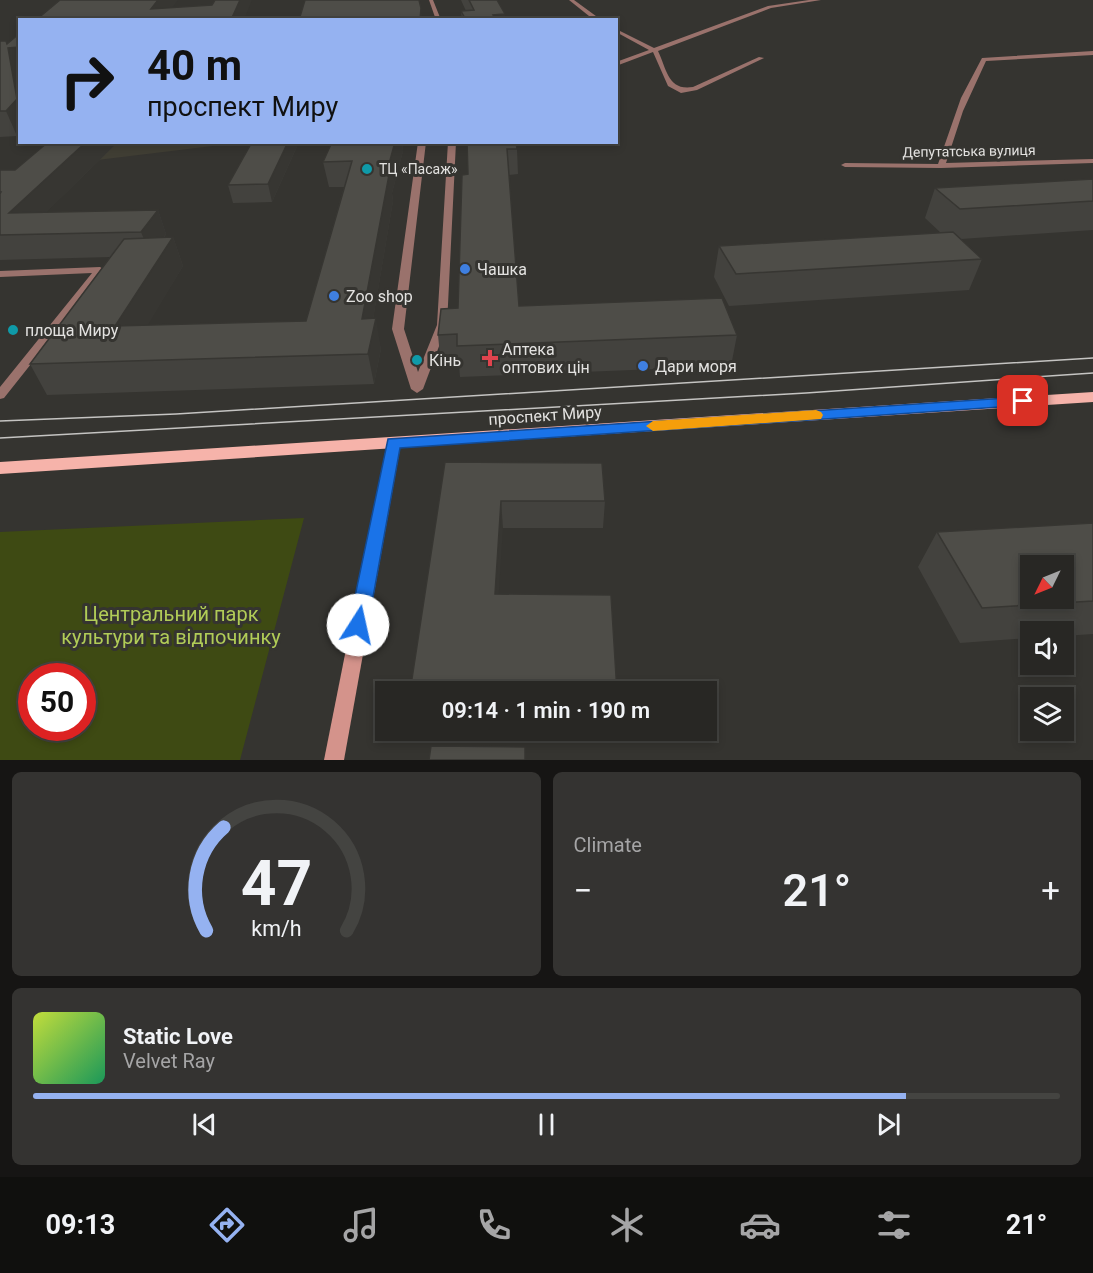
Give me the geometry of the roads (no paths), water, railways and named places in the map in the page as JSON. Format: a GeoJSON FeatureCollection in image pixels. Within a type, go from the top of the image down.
{"type":"FeatureCollection","features":[{"type":"Feature","properties":{"kind":"main road","name":"проспект Миру"},"geometry":{"type":"LineString","coordinates":[[0,468],[1093,397]]}},
{"type":"Feature","properties":{"kind":"main road"},"geometry":{"type":"LineString","coordinates":[[334,760],[394,443]]}},
{"type":"Feature","properties":{"kind":"street"},"geometry":{"type":"LineString","coordinates":[[431,0],[438,18]]}},
{"type":"Feature","properties":{"kind":"street"},"geometry":{"type":"LineString","coordinates":[[571,0],[596,18]]}},
{"type":"Feature","properties":{"kind":"street"},"geometry":{"type":"LineString","coordinates":[[618,63],[770,7],[819,0]]}},
{"type":"Feature","properties":{"kind":"street"},"geometry":{"type":"LineString","coordinates":[[618,31],[655,51],[670,85],[681,91],[695,88],[761,58]]}},
{"type":"Feature","properties":{"kind":"street"},"geometry":{"type":"LineString","coordinates":[[941,166],[954,122],[971,80],[984,58],[1093,53]]}},
{"type":"Feature","properties":{"kind":"street"},"geometry":{"type":"LineString","coordinates":[[422,144],[398,329],[417,389],[442,325],[452,144]]}},
{"type":"Feature","properties":{"kind":"street","name":"Депутатська вулиця"},"geometry":{"type":"LineString","coordinates":[[845,165],[941,166],[1093,161]]}},
{"type":"Feature","properties":{"kind":"street"},"geometry":{"type":"LineString","coordinates":[[0,274],[100,270],[0,395]]}},
{"type":"Feature","properties":{"kind":"tram line"},"geometry":{"type":"LineString","coordinates":[[0,421],[176,414],[1093,358]]}},
{"type":"Feature","properties":{"kind":"tram line"},"geometry":{"type":"LineString","coordinates":[[0,438],[806,393],[1093,373]]}},
{"type":"Feature","properties":{"kind":"place","name":"ТЦ «Пасаж»"},"geometry":{"type":"Point","coordinates":[367,169]}},
{"type":"Feature","properties":{"kind":"place","name":"Чашка"},"geometry":{"type":"Point","coordinates":[465,269]}},
{"type":"Feature","properties":{"kind":"place","name":"Zoo shop"},"geometry":{"type":"Point","coordinates":[334,296]}},
{"type":"Feature","properties":{"kind":"place","name":"площа Миру"},"geometry":{"type":"Point","coordinates":[13,330]}},
{"type":"Feature","properties":{"kind":"place","name":"Аптека оптових цін"},"geometry":{"type":"Point","coordinates":[490,358]}},
{"type":"Feature","properties":{"kind":"place","name":"Кінь"},"geometry":{"type":"Point","coordinates":[417,360]}},
{"type":"Feature","properties":{"kind":"place","name":"Дари моря"},"geometry":{"type":"Point","coordinates":[643,366]}},
{"type":"Feature","properties":{"kind":"park label","name":"Центральний парк культури та відпочинку"},"geometry":{"type":"Point","coordinates":[171,626]}}]}
